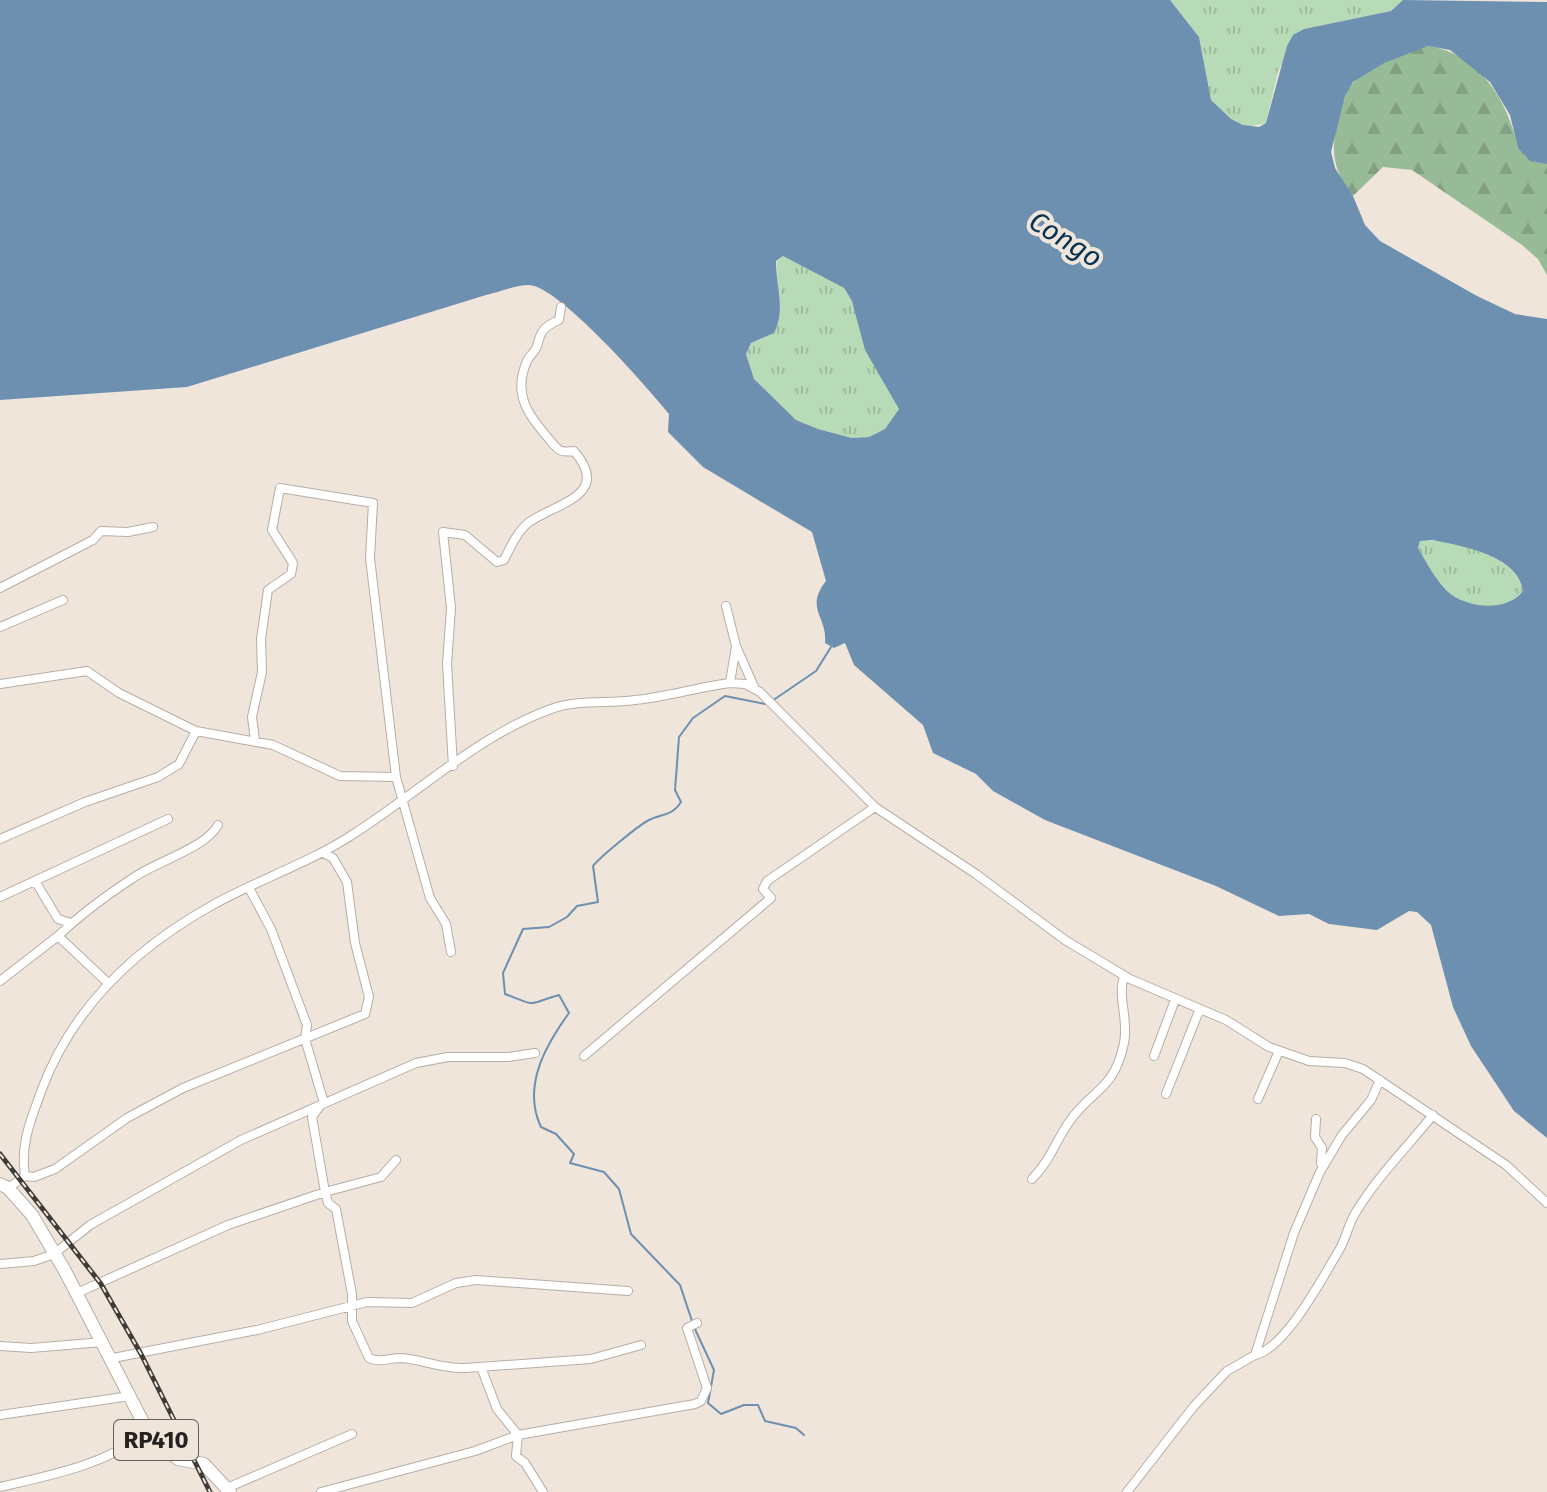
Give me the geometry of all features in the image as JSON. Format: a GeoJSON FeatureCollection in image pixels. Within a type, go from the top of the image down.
{"type":"FeatureCollection","features":[{"type":"Feature","properties":{"kind":"main road","name":"RP410"},"geometry":{"type":"LineString","coordinates":[[4,1186],[32,1215],[113,1358],[148,1432],[178,1459],[204,1464],[228,1490]]}},
{"type":"Feature","properties":{"kind":"street"},"geometry":{"type":"LineString","coordinates":[[453,766],[447,664],[451,608],[443,532],[465,535],[497,562],[504,560],[527,524],[582,494],[587,484],[581,459],[574,451],[564,453],[553,447],[536,429],[523,401],[527,361],[537,346],[537,338],[543,327],[559,320],[561,307]]}},
{"type":"Feature","properties":{"kind":"street"},"geometry":{"type":"LineString","coordinates":[[255,740],[252,717],[262,672],[261,639],[268,590],[291,574],[293,563],[272,530],[280,488],[373,503],[370,558],[396,777],[430,898],[446,924],[451,952]]}},
{"type":"Feature","properties":{"kind":"street"},"geometry":{"type":"LineString","coordinates":[[0,588],[93,540],[101,531],[128,532],[153,527]]}},
{"type":"Feature","properties":{"kind":"street"},"geometry":{"type":"LineString","coordinates":[[0,627],[63,600]]}},
{"type":"Feature","properties":{"kind":"street"},"geometry":{"type":"LineString","coordinates":[[726,606],[736,646],[755,690]]}},
{"type":"Feature","properties":{"kind":"street"},"geometry":{"type":"LineString","coordinates":[[730,683],[736,646]]}},
{"type":"Feature","properties":{"kind":"street"},"geometry":{"type":"LineString","coordinates":[[0,684],[87,671],[119,693],[196,731],[255,740],[340,776],[396,777]]}},
{"type":"Feature","properties":{"kind":"street"},"geometry":{"type":"LineString","coordinates":[[25,1176],[24,1134],[49,1071],[84,1012],[108,983],[154,941],[249,888],[323,853],[493,738],[554,708],[585,702],[633,701],[730,683],[755,690],[875,807],[976,874],[1065,940],[1124,976],[1199,1011],[1226,1020],[1279,1051],[1309,1061],[1345,1063],[1380,1080],[1506,1165],[1547,1203]]}},
{"type":"Feature","properties":{"kind":"street"},"geometry":{"type":"LineString","coordinates":[[0,839],[59,812],[158,777],[179,764],[196,731]]}},
{"type":"Feature","properties":{"kind":"street"},"geometry":{"type":"LineString","coordinates":[[584,1056],[771,898],[763,889],[767,881],[875,807]]}},
{"type":"Feature","properties":{"kind":"street"},"geometry":{"type":"LineString","coordinates":[[0,897],[168,819]]}},
{"type":"Feature","properties":{"kind":"street"},"geometry":{"type":"LineString","coordinates":[[0,981],[135,876],[214,833],[218,825]]}},
{"type":"Feature","properties":{"kind":"street"},"geometry":{"type":"LineString","coordinates":[[4,1186],[25,1176],[34,1177],[55,1169],[127,1118],[173,1093],[365,1014],[369,997],[355,943],[347,882],[333,858],[323,853]]}},
{"type":"Feature","properties":{"kind":"street"},"geometry":{"type":"LineString","coordinates":[[35,881],[58,919],[71,923]]}},
{"type":"Feature","properties":{"kind":"street"},"geometry":{"type":"LineString","coordinates":[[249,888],[271,929],[307,1025],[305,1039],[324,1103]]}},
{"type":"Feature","properties":{"kind":"street"},"geometry":{"type":"LineString","coordinates":[[58,936],[108,983]]}},
{"type":"Feature","properties":{"kind":"street"},"geometry":{"type":"LineString","coordinates":[[1032,1179],[1051,1159],[1070,1120],[1115,1075],[1126,1032],[1127,1015],[1120,991],[1124,976]]}},
{"type":"Feature","properties":{"kind":"street"},"geometry":{"type":"LineString","coordinates":[[1154,1056],[1175,1000]]}},
{"type":"Feature","properties":{"kind":"street"},"geometry":{"type":"LineString","coordinates":[[1166,1094],[1199,1011]]}},
{"type":"Feature","properties":{"kind":"street"},"geometry":{"type":"LineString","coordinates":[[1258,1099],[1279,1051]]}},
{"type":"Feature","properties":{"kind":"street"},"geometry":{"type":"LineString","coordinates":[[0,1264],[34,1261],[54,1254],[90,1225],[241,1140],[416,1063],[448,1057],[508,1057],[535,1053]]}},
{"type":"Feature","properties":{"kind":"street"},"geometry":{"type":"LineString","coordinates":[[1255,1355],[1294,1233],[1320,1172],[1342,1135],[1371,1100],[1380,1080]]}},
{"type":"Feature","properties":{"kind":"street"},"geometry":{"type":"LineString","coordinates":[[324,1103],[312,1117],[325,1192],[328,1203],[336,1209],[352,1321],[372,1360],[399,1358],[445,1368],[481,1367],[591,1359],[641,1345]]}},
{"type":"Feature","properties":{"kind":"street"},"geometry":{"type":"LineString","coordinates":[[1127,1492],[1194,1406],[1227,1371],[1267,1351],[1309,1303],[1321,1276],[1340,1250],[1357,1211],[1433,1115]]}},
{"type":"Feature","properties":{"kind":"street"},"geometry":{"type":"LineString","coordinates":[[1316,1119],[1315,1137],[1322,1148],[1320,1172]]}},
{"type":"Feature","properties":{"kind":"street"},"geometry":{"type":"LineString","coordinates":[[77,1293],[228,1225],[325,1192],[381,1177],[396,1160]]}},
{"type":"Feature","properties":{"kind":"street"},"geometry":{"type":"LineString","coordinates":[[113,1358],[257,1330],[352,1305],[380,1300],[412,1303],[456,1283],[476,1280],[628,1291]]}},
{"type":"Feature","properties":{"kind":"street"},"geometry":{"type":"LineString","coordinates":[[321,1492],[475,1451],[518,1435],[701,1401],[707,1388],[687,1328],[697,1323]]}},
{"type":"Feature","properties":{"kind":"street"},"geometry":{"type":"LineString","coordinates":[[0,1346],[31,1348],[104,1342]]}},
{"type":"Feature","properties":{"kind":"street"},"geometry":{"type":"LineString","coordinates":[[481,1367],[497,1409],[518,1435],[516,1456],[525,1463],[543,1492]]}},
{"type":"Feature","properties":{"kind":"street"},"geometry":{"type":"LineString","coordinates":[[0,1415],[130,1396]]}},
{"type":"Feature","properties":{"kind":"street"},"geometry":{"type":"LineString","coordinates":[[0,1487],[90,1463],[131,1445],[148,1432]]}},
{"type":"Feature","properties":{"kind":"street"},"geometry":{"type":"LineString","coordinates":[[228,1490],[352,1434]]}},
{"type":"Feature","properties":{"kind":"green space"},"geometry":{"type":"Polygon","coordinates":[[[1170,0],[1403,0],[1391,11],[1304,29],[1278,71],[1266,123],[1248,127],[1231,120],[1211,100],[1199,37],[1170,0]]]}},
{"type":"Feature","properties":{"kind":"green space"},"geometry":{"type":"Polygon","coordinates":[[[1428,46],[1446,50],[1476,69],[1499,97],[1518,148],[1547,164],[1547,275],[1538,259],[1522,245],[1412,170],[1383,167],[1353,196],[1345,185],[1336,165],[1334,144],[1343,101],[1350,87],[1380,64],[1428,46]]]}},
{"type":"Feature","properties":{"kind":"green space"},"geometry":{"type":"Polygon","coordinates":[[[783,256],[844,288],[852,301],[899,409],[885,429],[869,437],[852,438],[818,429],[796,420],[754,379],[746,354],[751,343],[774,333],[778,324],[777,261],[783,256]]]}},
{"type":"Feature","properties":{"kind":"green space"},"geometry":{"type":"Polygon","coordinates":[[[1420,540],[1465,547],[1496,559],[1518,578],[1523,591],[1507,603],[1497,605],[1465,602],[1447,591],[1431,571],[1418,548],[1420,540]]]}},
{"type":"Feature","properties":{"kind":"water","name":"Congo"},"geometry":{"type":"Polygon","coordinates":[[[0,0],[1170,0],[1199,37],[1211,100],[1231,119],[1243,125],[1259,127],[1266,123],[1287,46],[1293,35],[1304,29],[1391,11],[1403,0],[1547,2],[1547,164],[1530,161],[1518,148],[1510,115],[1490,82],[1450,50],[1428,46],[1384,63],[1353,82],[1345,96],[1331,152],[1335,168],[1353,196],[1365,225],[1380,241],[1515,314],[1547,319],[1547,1138],[1514,1111],[1471,1046],[1453,1007],[1431,925],[1417,912],[1409,911],[1377,930],[1329,924],[1309,914],[1279,916],[1216,886],[1045,820],[993,791],[976,774],[933,753],[923,725],[854,665],[845,643],[834,648],[825,643],[817,599],[826,581],[812,532],[703,467],[668,432],[669,414],[642,383],[581,319],[543,290],[529,285],[519,286],[187,387],[0,400],[0,0]],[[783,256],[776,261],[780,307],[778,324],[774,333],[751,343],[746,354],[754,379],[796,420],[818,429],[852,438],[869,437],[885,429],[899,409],[865,350],[852,301],[844,288],[783,256]],[[1432,540],[1420,541],[1418,548],[1439,581],[1455,597],[1486,606],[1507,602],[1523,591],[1519,579],[1500,561],[1473,549],[1432,540]]]}},
{"type":"Feature","properties":{"kind":"waterway"},"geometry":{"type":"LineString","coordinates":[[772,701],[816,671],[831,647]]}},
{"type":"Feature","properties":{"kind":"waterway"},"geometry":{"type":"LineString","coordinates":[[692,1321],[680,1285],[631,1234],[619,1189],[604,1172],[570,1163],[574,1154],[556,1134],[541,1127],[536,1112],[535,1082],[545,1053],[569,1013],[559,995],[532,1003],[505,994],[503,973],[523,929],[549,927],[567,917],[577,906],[598,902],[593,866],[637,828],[670,812],[681,802],[675,790],[679,737],[693,718],[725,696],[765,704]]}},
{"type":"Feature","properties":{"kind":"waterway"},"geometry":{"type":"LineString","coordinates":[[694,1327],[714,1370],[708,1403],[721,1414],[744,1405],[758,1405],[765,1421],[796,1428],[804,1435]]}},
{"type":"Feature","properties":{"kind":"railway"},"geometry":{"type":"LineString","coordinates":[[0,1154],[101,1284],[141,1354],[210,1492]]}}]}
